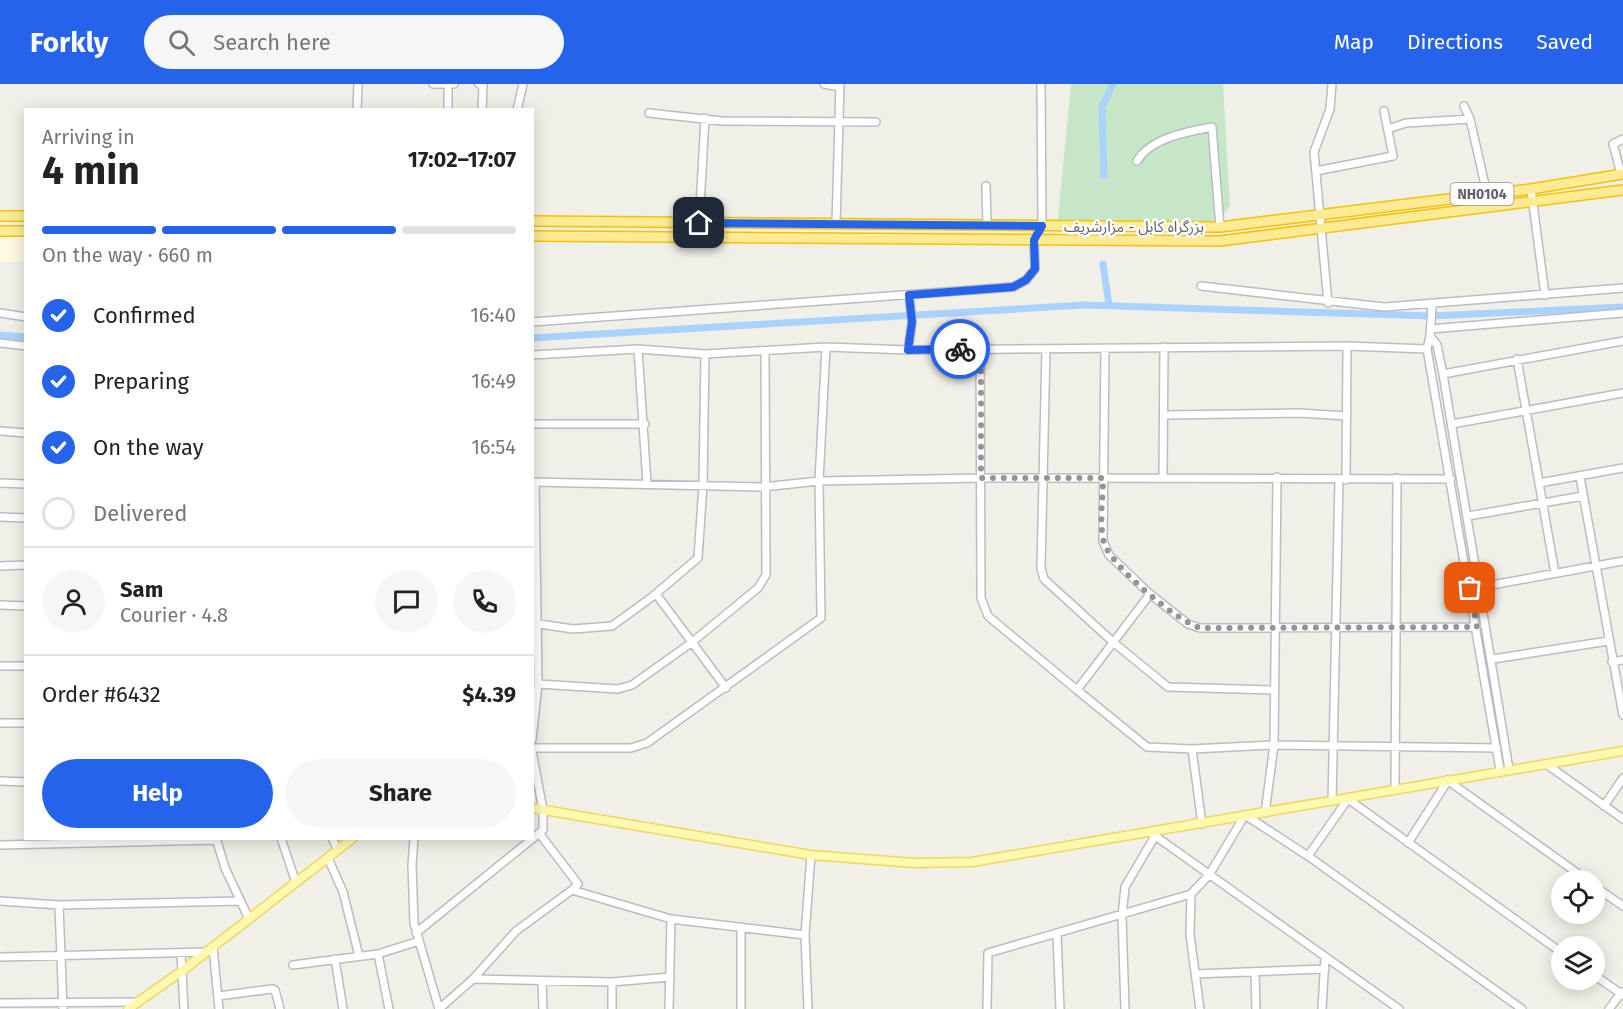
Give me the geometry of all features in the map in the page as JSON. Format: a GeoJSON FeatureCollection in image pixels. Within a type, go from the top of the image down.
{"type":"FeatureCollection","features":[{"type":"Feature","properties":{"kind":"highway","name":"بزرگراه کابل - مزارشریف"},"geometry":{"type":"LineString","coordinates":[[534,221],[1220,228],[1531,189],[1622,174]]}},
{"type":"Feature","properties":{"kind":"highway","name":"بزرگراه کابل - مزارشریف"},"geometry":{"type":"LineString","coordinates":[[534,236],[1220,241],[1322,230],[1623,190]]}},
{"type":"Feature","properties":{"kind":"highway"},"geometry":{"type":"LineString","coordinates":[[0,216],[24,216]]}},
{"type":"Feature","properties":{"kind":"highway"},"geometry":{"type":"LineString","coordinates":[[0,231],[24,231]]}},
{"type":"Feature","properties":{"kind":"main road"},"geometry":{"type":"LineString","coordinates":[[534,808],[811,855],[914,863],[972,862],[1153,835],[1245,815],[1623,751]]}},
{"type":"Feature","properties":{"kind":"main road"},"geometry":{"type":"LineString","coordinates":[[128,1009],[210,950],[350,840]]}},
{"type":"Feature","properties":{"kind":"street"},"geometry":{"type":"LineString","coordinates":[[357,108],[358,84]]}},
{"type":"Feature","properties":{"kind":"street"},"geometry":{"type":"LineString","coordinates":[[433,84],[451,84],[448,108]]}},
{"type":"Feature","properties":{"kind":"street"},"geometry":{"type":"LineString","coordinates":[[479,84],[483,85],[482,108]]}},
{"type":"Feature","properties":{"kind":"street"},"geometry":{"type":"LineString","coordinates":[[517,108],[523,84]]}},
{"type":"Feature","properties":{"kind":"street"},"geometry":{"type":"LineString","coordinates":[[824,84],[840,85],[836,224]]}},
{"type":"Feature","properties":{"kind":"street"},"geometry":{"type":"LineString","coordinates":[[534,322],[1013,287],[1026,280],[1035,269],[1034,240],[1042,226],[1041,84]]}},
{"type":"Feature","properties":{"kind":"street"},"geometry":{"type":"LineString","coordinates":[[1328,303],[1314,152],[1330,109],[1332,84]]}},
{"type":"Feature","properties":{"kind":"street"},"geometry":{"type":"LineString","coordinates":[[1464,106],[1470,119],[1490,207]]}},
{"type":"Feature","properties":{"kind":"street"},"geometry":{"type":"LineString","coordinates":[[1316,171],[1393,156],[1384,111]]}},
{"type":"Feature","properties":{"kind":"street"},"geometry":{"type":"LineString","coordinates":[[649,113],[722,121],[876,122]]}},
{"type":"Feature","properties":{"kind":"street"},"geometry":{"type":"LineString","coordinates":[[699,223],[705,118]]}},
{"type":"Feature","properties":{"kind":"street"},"geometry":{"type":"LineString","coordinates":[[1388,129],[1406,123],[1470,119]]}},
{"type":"Feature","properties":{"kind":"street"},"geometry":{"type":"LineString","coordinates":[[1137,161],[1143,151],[1180,133],[1212,127],[1220,228]]}},
{"type":"Feature","properties":{"kind":"street"},"geometry":{"type":"LineString","coordinates":[[1622,174],[1613,144],[1623,140]]}},
{"type":"Feature","properties":{"kind":"street"},"geometry":{"type":"LineString","coordinates":[[986,186],[987,225]]}},
{"type":"Feature","properties":{"kind":"street"},"geometry":{"type":"LineString","coordinates":[[1531,189],[1545,295]]}},
{"type":"Feature","properties":{"kind":"street"},"geometry":{"type":"LineString","coordinates":[[1201,286],[1328,303],[1432,308],[1623,288]]}},
{"type":"Feature","properties":{"kind":"street"},"geometry":{"type":"LineString","coordinates":[[908,350],[912,322],[909,295]]}},
{"type":"Feature","properties":{"kind":"street"},"geometry":{"type":"LineString","coordinates":[[1432,308],[1431,329],[1426,349],[1497,748],[1505,770]]}},
{"type":"Feature","properties":{"kind":"street"},"geometry":{"type":"LineString","coordinates":[[0,313],[24,317]]}},
{"type":"Feature","properties":{"kind":"street"},"geometry":{"type":"LineString","coordinates":[[1431,329],[1623,313]]}},
{"type":"Feature","properties":{"kind":"street"},"geometry":{"type":"LineString","coordinates":[[1431,329],[1443,374],[1481,586],[1493,659],[1505,770]]}},
{"type":"Feature","properties":{"kind":"street"},"geometry":{"type":"LineString","coordinates":[[1443,374],[1623,341]]}},
{"type":"Feature","properties":{"kind":"street"},"geometry":{"type":"LineString","coordinates":[[0,343],[24,346]]}},
{"type":"Feature","properties":{"kind":"street"},"geometry":{"type":"LineString","coordinates":[[534,355],[639,349],[705,354],[826,347],[908,350],[1347,346],[1426,349]]}},
{"type":"Feature","properties":{"kind":"street"},"geometry":{"type":"LineString","coordinates":[[1332,801],[1336,626],[1347,416],[1347,346]]}},
{"type":"Feature","properties":{"kind":"street"},"geometry":{"type":"LineString","coordinates":[[534,749],[632,748],[647,743],[821,618],[819,481],[826,347]]}},
{"type":"Feature","properties":{"kind":"street"},"geometry":{"type":"LineString","coordinates":[[1163,478],[1164,347]]}},
{"type":"Feature","properties":{"kind":"street"},"geometry":{"type":"LineString","coordinates":[[1105,348],[1103,541],[1109,555],[1150,594],[1188,624],[1200,628],[1477,627]]}},
{"type":"Feature","properties":{"kind":"street"},"geometry":{"type":"LineString","coordinates":[[639,349],[647,484]]}},
{"type":"Feature","properties":{"kind":"street"},"geometry":{"type":"LineString","coordinates":[[981,349],[981,598],[988,616],[1147,747],[1192,749],[1274,745],[1497,748]]}},
{"type":"Feature","properties":{"kind":"street"},"geometry":{"type":"LineString","coordinates":[[1046,349],[1041,568],[1044,579],[1113,642],[1168,687],[1273,690]]}},
{"type":"Feature","properties":{"kind":"street"},"geometry":{"type":"LineString","coordinates":[[538,684],[618,689],[632,685],[691,643],[758,588],[766,574],[765,352]]}},
{"type":"Feature","properties":{"kind":"street"},"geometry":{"type":"LineString","coordinates":[[535,623],[573,629],[612,626],[656,594],[698,558],[703,485],[705,354]]}},
{"type":"Feature","properties":{"kind":"street"},"geometry":{"type":"LineString","coordinates":[[1517,359],[1555,573]]}},
{"type":"Feature","properties":{"kind":"street"},"geometry":{"type":"LineString","coordinates":[[1452,424],[1623,393]]}},
{"type":"Feature","properties":{"kind":"street"},"geometry":{"type":"LineString","coordinates":[[1164,415],[1299,413],[1347,416]]}},
{"type":"Feature","properties":{"kind":"street"},"geometry":{"type":"LineString","coordinates":[[534,424],[645,424]]}},
{"type":"Feature","properties":{"kind":"street"},"geometry":{"type":"LineString","coordinates":[[0,431],[24,433]]}},
{"type":"Feature","properties":{"kind":"street"},"geometry":{"type":"LineString","coordinates":[[1539,483],[1623,468]]}},
{"type":"Feature","properties":{"kind":"street"},"geometry":{"type":"LineString","coordinates":[[1265,813],[1274,745],[1277,477]]}},
{"type":"Feature","properties":{"kind":"street"},"geometry":{"type":"LineString","coordinates":[[1580,477],[1623,716]]}},
{"type":"Feature","properties":{"kind":"street"},"geometry":{"type":"LineString","coordinates":[[534,721],[538,684],[534,482],[764,487],[819,481],[981,478],[1450,479]]}},
{"type":"Feature","properties":{"kind":"street"},"geometry":{"type":"LineString","coordinates":[[1395,790],[1397,478]]}},
{"type":"Feature","properties":{"kind":"street"},"geometry":{"type":"LineString","coordinates":[[0,483],[24,484]]}},
{"type":"Feature","properties":{"kind":"street"},"geometry":{"type":"LineString","coordinates":[[1468,516],[1583,496]]}},
{"type":"Feature","properties":{"kind":"street"},"geometry":{"type":"LineString","coordinates":[[0,518],[24,518]]}},
{"type":"Feature","properties":{"kind":"street"},"geometry":{"type":"LineString","coordinates":[[1481,586],[1623,561]]}},
{"type":"Feature","properties":{"kind":"street"},"geometry":{"type":"LineString","coordinates":[[0,566],[24,565]]}},
{"type":"Feature","properties":{"kind":"street"},"geometry":{"type":"LineString","coordinates":[[656,594],[726,688]]}},
{"type":"Feature","properties":{"kind":"street"},"geometry":{"type":"LineString","coordinates":[[1077,690],[1150,594]]}},
{"type":"Feature","properties":{"kind":"street"},"geometry":{"type":"LineString","coordinates":[[0,605],[24,606]]}},
{"type":"Feature","properties":{"kind":"street"},"geometry":{"type":"LineString","coordinates":[[1493,659],[1608,641]]}},
{"type":"Feature","properties":{"kind":"street"},"geometry":{"type":"LineString","coordinates":[[1612,662],[1623,660]]}},
{"type":"Feature","properties":{"kind":"street"},"geometry":{"type":"LineString","coordinates":[[0,666],[24,666]]}},
{"type":"Feature","properties":{"kind":"street"},"geometry":{"type":"LineString","coordinates":[[0,723],[24,723]]}},
{"type":"Feature","properties":{"kind":"street"},"geometry":{"type":"LineString","coordinates":[[1192,749],[1202,824]]}},
{"type":"Feature","properties":{"kind":"street"},"geometry":{"type":"LineString","coordinates":[[534,760],[543,810],[543,830],[534,838]]}},
{"type":"Feature","properties":{"kind":"street"},"geometry":{"type":"LineString","coordinates":[[1546,764],[1623,819]]}},
{"type":"Feature","properties":{"kind":"street"},"geometry":{"type":"LineString","coordinates":[[1604,806],[1623,778]]}},
{"type":"Feature","properties":{"kind":"street"},"geometry":{"type":"LineString","coordinates":[[0,781],[24,782]]}},
{"type":"Feature","properties":{"kind":"street"},"geometry":{"type":"LineString","coordinates":[[1408,843],[1447,781],[1573,870]]}},
{"type":"Feature","properties":{"kind":"street"},"geometry":{"type":"LineString","coordinates":[[1308,856],[1348,799],[1551,945]]}},
{"type":"Feature","properties":{"kind":"street"},"geometry":{"type":"LineString","coordinates":[[987,1009],[988,954],[1191,894],[1209,875],[1245,815],[1308,856],[1522,1009]]}},
{"type":"Feature","properties":{"kind":"street"},"geometry":{"type":"LineString","coordinates":[[414,840],[412,865],[416,933],[439,1009],[472,980],[516,931],[578,884],[539,834]]}},
{"type":"Feature","properties":{"kind":"street"},"geometry":{"type":"LineString","coordinates":[[1125,1009],[1122,916],[1125,888],[1153,835],[1398,1009]]}},
{"type":"Feature","properties":{"kind":"street"},"geometry":{"type":"LineString","coordinates":[[0,845],[157,840]]}},
{"type":"Feature","properties":{"kind":"street"},"geometry":{"type":"LineString","coordinates":[[216,840],[249,920]]}},
{"type":"Feature","properties":{"kind":"street"},"geometry":{"type":"LineString","coordinates":[[282,840],[296,883]]}},
{"type":"Feature","properties":{"kind":"street"},"geometry":{"type":"LineString","coordinates":[[333,840],[338,850]]}},
{"type":"Feature","properties":{"kind":"street"},"geometry":{"type":"LineString","coordinates":[[416,933],[532,840]]}},
{"type":"Feature","properties":{"kind":"street"},"geometry":{"type":"LineString","coordinates":[[808,1009],[805,935],[811,855]]}},
{"type":"Feature","properties":{"kind":"street"},"geometry":{"type":"LineString","coordinates":[[327,858],[343,892],[359,956]]}},
{"type":"Feature","properties":{"kind":"street"},"geometry":{"type":"LineString","coordinates":[[572,890],[672,919],[805,935]]}},
{"type":"Feature","properties":{"kind":"street"},"geometry":{"type":"LineString","coordinates":[[1191,894],[1191,935],[1200,1009]]}},
{"type":"Feature","properties":{"kind":"street"},"geometry":{"type":"LineString","coordinates":[[1605,894],[1623,906]]}},
{"type":"Feature","properties":{"kind":"street"},"geometry":{"type":"LineString","coordinates":[[0,898],[59,904],[240,901]]}},
{"type":"Feature","properties":{"kind":"street"},"geometry":{"type":"LineString","coordinates":[[59,904],[63,1006]]}},
{"type":"Feature","properties":{"kind":"street"},"geometry":{"type":"LineString","coordinates":[[669,1009],[672,919]]}},
{"type":"Feature","properties":{"kind":"street"},"geometry":{"type":"LineString","coordinates":[[741,928],[741,1009]]}},
{"type":"Feature","properties":{"kind":"street"},"geometry":{"type":"LineString","coordinates":[[1057,934],[1060,1009]]}},
{"type":"Feature","properties":{"kind":"street"},"geometry":{"type":"LineString","coordinates":[[293,965],[378,954],[418,941]]}},
{"type":"Feature","properties":{"kind":"street"},"geometry":{"type":"LineString","coordinates":[[0,957],[61,957],[210,950],[219,1009]]}},
{"type":"Feature","properties":{"kind":"street"},"geometry":{"type":"LineString","coordinates":[[181,953],[184,1009]]}},
{"type":"Feature","properties":{"kind":"street"},"geometry":{"type":"LineString","coordinates":[[378,954],[389,1009]]}},
{"type":"Feature","properties":{"kind":"street"},"geometry":{"type":"LineString","coordinates":[[1322,1009],[1325,957]]}},
{"type":"Feature","properties":{"kind":"street"},"geometry":{"type":"LineString","coordinates":[[335,959],[344,1009]]}},
{"type":"Feature","properties":{"kind":"street"},"geometry":{"type":"LineString","coordinates":[[1195,974],[1325,969]]}},
{"type":"Feature","properties":{"kind":"street"},"geometry":{"type":"LineString","coordinates":[[1255,972],[1256,1009]]}},
{"type":"Feature","properties":{"kind":"street"},"geometry":{"type":"LineString","coordinates":[[472,980],[612,982],[670,977]]}},
{"type":"Feature","properties":{"kind":"street"},"geometry":{"type":"LineString","coordinates":[[542,982],[543,1009]]}},
{"type":"Feature","properties":{"kind":"street"},"geometry":{"type":"LineString","coordinates":[[612,982],[612,1009]]}},
{"type":"Feature","properties":{"kind":"street"},"geometry":{"type":"LineString","coordinates":[[1605,982],[1622,992],[1609,1009]]}},
{"type":"Feature","properties":{"kind":"street"},"geometry":{"type":"LineString","coordinates":[[218,996],[272,988],[275,990],[280,1009]]}},
{"type":"Feature","properties":{"kind":"street"},"geometry":{"type":"LineString","coordinates":[[0,1003],[63,1006],[136,1002]]}},
{"type":"Feature","properties":{"kind":"shaded area"},"geometry":{"type":"Polygon","coordinates":[[[24,237],[24,262],[0,262],[0,238],[24,237]]]}},
{"type":"Feature","properties":{"kind":"green space"},"geometry":{"type":"Polygon","coordinates":[[[1071,84],[1223,84],[1230,206],[1214,227],[1057,229],[1071,84]]]}},
{"type":"Feature","properties":{"kind":"waterway"},"geometry":{"type":"LineString","coordinates":[[1104,176],[1102,107],[1113,84]]}},
{"type":"Feature","properties":{"kind":"waterway"},"geometry":{"type":"LineString","coordinates":[[1103,264],[1109,305]]}},
{"type":"Feature","properties":{"kind":"waterway"},"geometry":{"type":"LineString","coordinates":[[534,338],[1084,305],[1432,316],[1623,307]]}},
{"type":"Feature","properties":{"kind":"waterway"},"geometry":{"type":"LineString","coordinates":[[0,335],[24,337]]}},
{"type":"Feature","properties":{"kind":"way so far"},"geometry":{"type":"LineString","coordinates":[[960,349],[981,349],[981,478],[1103,478],[1103,541],[1109,555],[1150,594],[1188,624],[1200,628],[1477,627],[1470,588]]}},
{"type":"Feature","properties":{"kind":"route"},"geometry":{"type":"LineString","coordinates":[[699,223],[1042,226],[1034,240],[1035,269],[1026,280],[1013,287],[909,295],[912,322],[908,350],[960,349]]}}]}
